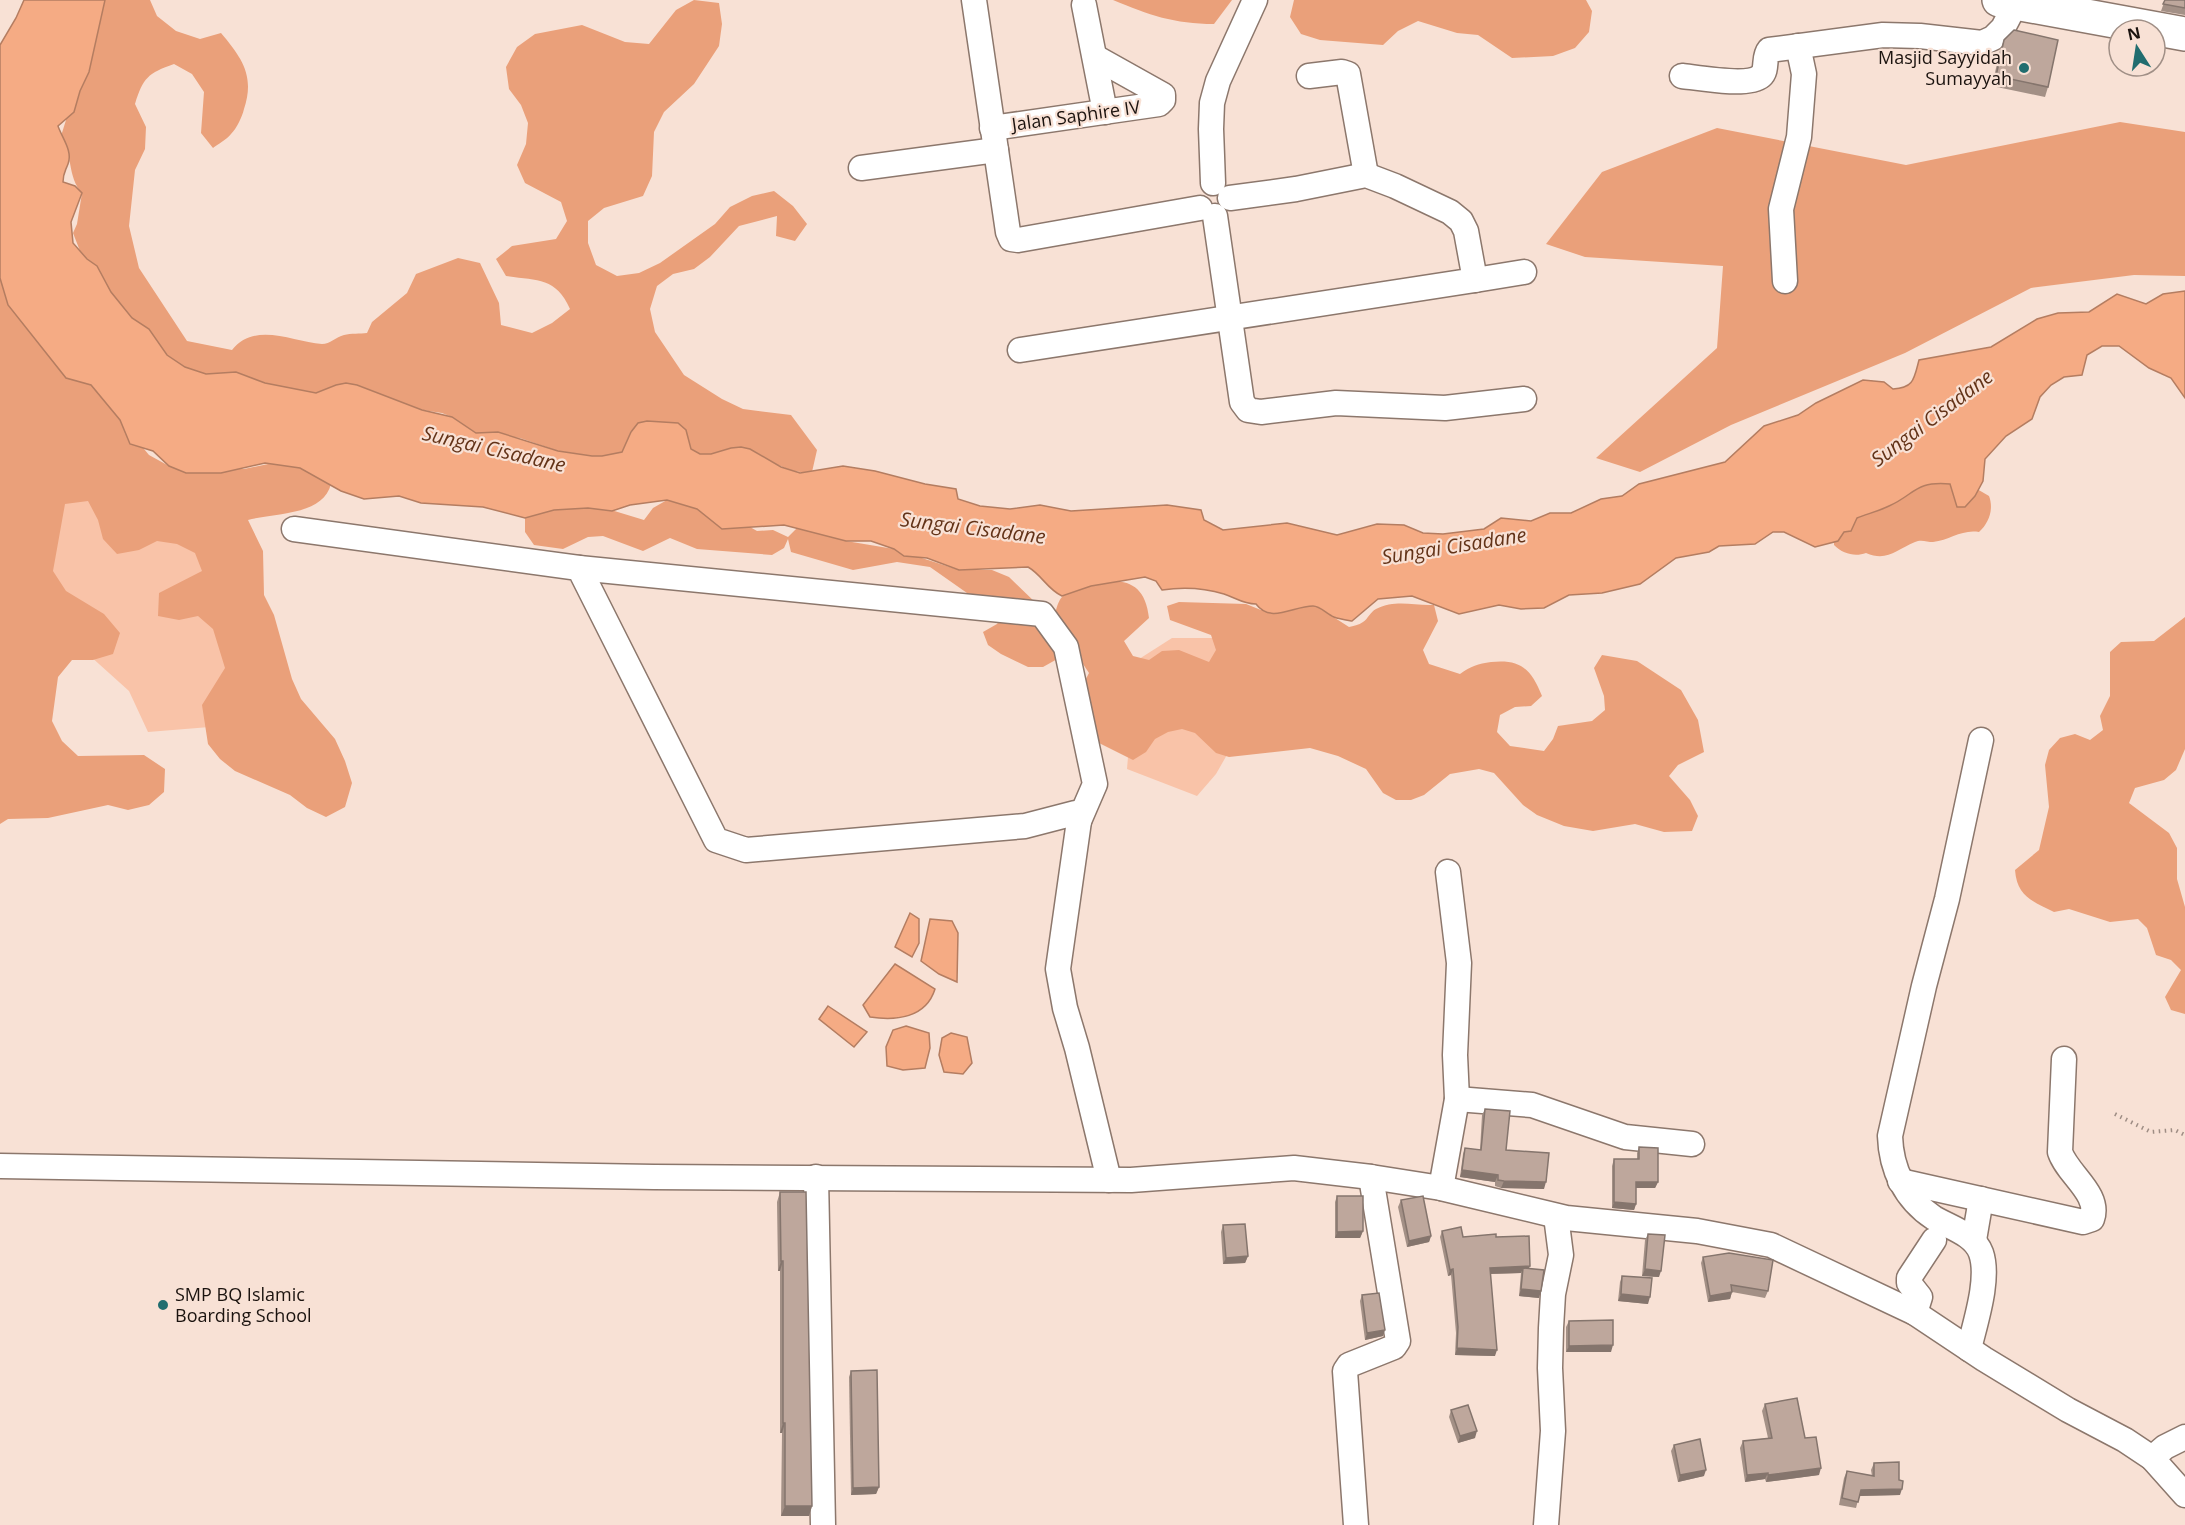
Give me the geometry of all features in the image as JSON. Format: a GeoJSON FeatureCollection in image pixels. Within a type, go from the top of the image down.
{"type":"FeatureCollection","features":[{"type":"Feature","properties":{"kind":"main road"},"geometry":{"type":"LineString","coordinates":[[2007,2],[2185,34]]}},
{"type":"Feature","properties":{"kind":"street"},"geometry":{"type":"LineString","coordinates":[[974,0],[1008,232],[1011,239],[1018,240],[1215,201],[1296,189],[1366,175],[1395,186],[1461,221],[1466,231],[1475,280]]}},
{"type":"Feature","properties":{"kind":"street"},"geometry":{"type":"LineString","coordinates":[[1255,0],[1218,81],[1212,103],[1211,129],[1215,201],[1242,402],[1248,410],[1261,412],[1336,402],[1445,408],[1524,399]]}},
{"type":"Feature","properties":{"kind":"street"},"geometry":{"type":"LineString","coordinates":[[1682,76],[1748,81],[1758,78],[1763,73],[1768,51],[1883,35],[1920,36],[1982,43],[1993,38],[2003,28],[2007,2]]}},
{"type":"Feature","properties":{"kind":"street"},"geometry":{"type":"LineString","coordinates":[[1084,5],[1105,112]]}},
{"type":"Feature","properties":{"kind":"street"},"geometry":{"type":"LineString","coordinates":[[1785,281],[1781,209],[1799,137],[1804,74],[1798,46]]}},
{"type":"Feature","properties":{"kind":"street","name":"Jalan Saphire IV"},"geometry":{"type":"LineString","coordinates":[[861,168],[1105,112],[1159,104],[1164,98],[1163,95],[1095,57]]}},
{"type":"Feature","properties":{"kind":"street"},"geometry":{"type":"LineString","coordinates":[[1310,76],[1342,72],[1348,74],[1366,175]]}},
{"type":"Feature","properties":{"kind":"street"},"geometry":{"type":"LineString","coordinates":[[1020,350],[1524,272]]}},
{"type":"Feature","properties":{"kind":"street"},"geometry":{"type":"LineString","coordinates":[[294,529],[579,568],[1042,614],[1066,647],[1095,784],[1079,822],[1058,969],[1065,1008],[1109,1180]]}},
{"type":"Feature","properties":{"kind":"street"},"geometry":{"type":"LineString","coordinates":[[579,568],[716,840],[746,850],[1025,826],[1073,813],[1078,815],[1079,822]]}},
{"type":"Feature","properties":{"kind":"street"},"geometry":{"type":"LineString","coordinates":[[1969,1349],[1984,1277],[1981,1254],[1974,1240],[1934,1218],[1921,1207],[1900,1181],[1891,1155],[1890,1136],[1924,986],[1947,899],[1981,740]]}},
{"type":"Feature","properties":{"kind":"street"},"geometry":{"type":"LineString","coordinates":[[1441,1188],[1457,1099],[1455,1055],[1459,963],[1448,872]]}},
{"type":"Feature","properties":{"kind":"street"},"geometry":{"type":"LineString","coordinates":[[1900,1181],[2083,1222],[2092,1219],[2094,1205],[2078,1179],[2063,1162],[2060,1152],[2064,1059]]}},
{"type":"Feature","properties":{"kind":"street"},"geometry":{"type":"LineString","coordinates":[[1457,1099],[1532,1105],[1625,1137],[1692,1144]]}},
{"type":"Feature","properties":{"kind":"street"},"geometry":{"type":"LineString","coordinates":[[0,1166],[654,1177],[1109,1180],[1294,1168],[1371,1177],[1441,1188],[1556,1216],[1697,1231],[1771,1245],[1915,1313],[2068,1410],[2126,1440],[2152,1458],[2185,1495]]}},
{"type":"Feature","properties":{"kind":"street"},"geometry":{"type":"LineString","coordinates":[[816,1177],[823,1525]]}},
{"type":"Feature","properties":{"kind":"street"},"geometry":{"type":"LineString","coordinates":[[1356,1525],[1345,1371],[1349,1365],[1394,1347],[1398,1341],[1371,1177]]}},
{"type":"Feature","properties":{"kind":"street"},"geometry":{"type":"LineString","coordinates":[[1974,1240],[1981,1199]]}},
{"type":"Feature","properties":{"kind":"street"},"geometry":{"type":"LineString","coordinates":[[1546,1525],[1553,1431],[1551,1328],[1553,1294],[1561,1255],[1556,1216]]}},
{"type":"Feature","properties":{"kind":"street"},"geometry":{"type":"LineString","coordinates":[[1915,1313],[1920,1297],[1909,1283],[1909,1278],[1934,1240]]}},
{"type":"Feature","properties":{"kind":"street"},"geometry":{"type":"LineString","coordinates":[[2152,1458],[2165,1447],[2185,1437]]}},
{"type":"Feature","properties":{"kind":"path"},"geometry":{"type":"LineString","coordinates":[[2115,1114],[2151,1132],[2175,1130],[2185,1135]]}},
{"type":"Feature","properties":{"kind":"shaded area"},"geometry":{"type":"Polygon","coordinates":[[[105,0],[150,0],[157,16],[176,31],[200,39],[221,33],[245,68],[248,87],[242,115],[233,132],[213,148],[201,133],[204,92],[192,74],[174,64],[158,70],[144,82],[135,104],[146,127],[145,149],[135,170],[129,226],[139,268],[187,341],[232,350],[241,341],[263,335],[275,335],[322,344],[344,335],[367,333],[372,322],[407,293],[416,274],[458,258],[480,263],[499,303],[501,325],[532,333],[552,323],[570,309],[558,291],[544,282],[506,276],[496,259],[512,246],[556,239],[567,221],[561,202],[525,183],[517,165],[526,144],[528,123],[521,105],[509,89],[506,67],[517,47],[535,34],[582,25],[625,42],[649,44],[676,10],[694,0],[719,3],[722,24],[719,46],[694,84],[664,112],[654,132],[652,176],[643,196],[604,208],[588,221],[588,243],[596,265],[617,276],[639,273],[660,263],[715,224],[730,207],[752,196],[774,191],[793,206],[807,224],[795,241],[776,236],[777,216],[739,226],[710,257],[694,269],[673,274],[657,286],[650,309],[655,332],[684,375],[722,399],[743,409],[791,415],[817,450],[812,472],[788,469],[750,449],[699,461],[631,431],[622,452],[592,456],[558,451],[520,438],[476,433],[442,413],[422,410],[336,385],[316,393],[198,383],[109,316],[87,259],[80,251],[73,233],[77,224],[82,193],[74,180],[65,143],[61,136],[67,108],[80,91],[89,72],[105,0]]]}},
{"type":"Feature","properties":{"kind":"shaded area"},"geometry":{"type":"Polygon","coordinates":[[[1113,0],[1232,0],[1214,24],[1162,18],[1113,0]]]}},
{"type":"Feature","properties":{"kind":"shaded area"},"geometry":{"type":"Polygon","coordinates":[[[1294,0],[1586,0],[1592,11],[1589,32],[1575,48],[1553,56],[1512,58],[1478,35],[1457,33],[1418,21],[1398,31],[1383,45],[1320,40],[1301,34],[1290,17],[1294,0]]]}},
{"type":"Feature","properties":{"kind":"shaded area"},"geometry":{"type":"Polygon","coordinates":[[[2120,122],[2185,132],[2185,276],[2134,275],[2031,288],[1905,353],[1731,425],[1640,472],[1596,458],[1717,348],[1723,266],[1585,257],[1546,244],[1602,172],[1717,128],[1906,165],[2120,122]]]}},
{"type":"Feature","properties":{"kind":"shaded area"},"geometry":{"type":"Polygon","coordinates":[[[0,256],[91,385],[149,455],[169,466],[244,469],[287,460],[331,484],[326,494],[308,508],[248,520],[263,551],[264,595],[274,615],[292,679],[301,699],[335,739],[345,761],[352,783],[345,807],[326,817],[307,808],[290,795],[235,771],[220,759],[208,744],[202,705],[225,668],[213,629],[198,616],[179,620],[158,616],[159,593],[202,571],[195,553],[177,544],[157,541],[139,550],[117,554],[103,539],[98,520],[88,501],[65,504],[53,571],[66,591],[104,614],[120,633],[113,654],[93,660],[72,660],[58,677],[52,721],[62,741],[78,756],[144,755],[165,769],[164,792],[149,805],[128,810],[108,805],[48,818],[8,819],[0,824],[0,256]]]}},
{"type":"Feature","properties":{"kind":"shaded area"},"geometry":{"type":"Polygon","coordinates":[[[1931,478],[1977,489],[1989,496],[1990,516],[1979,532],[1961,533],[1933,542],[1917,541],[1886,556],[1866,553],[1849,554],[1834,545],[1834,535],[1868,508],[1905,491],[1924,486],[1931,478]]]}},
{"type":"Feature","properties":{"kind":"shaded area"},"geometry":{"type":"Polygon","coordinates":[[[26,484],[188,525],[259,723],[148,732],[129,691],[79,646],[12,552],[26,484]]]}},
{"type":"Feature","properties":{"kind":"shaded area"},"geometry":{"type":"Polygon","coordinates":[[[667,500],[729,515],[757,531],[773,530],[788,537],[799,526],[846,541],[894,549],[959,570],[992,570],[1009,577],[1039,606],[1056,610],[1065,594],[1075,588],[1113,581],[1130,584],[1143,596],[1149,618],[1124,641],[1133,656],[1149,660],[1162,651],[1179,650],[1209,662],[1216,650],[1211,635],[1170,620],[1167,606],[1179,602],[1246,604],[1261,610],[1292,609],[1307,604],[1324,605],[1335,618],[1349,627],[1365,621],[1374,610],[1391,604],[1434,605],[1438,621],[1423,650],[1429,664],[1460,674],[1471,667],[1482,664],[1510,662],[1524,668],[1534,679],[1542,696],[1531,706],[1515,707],[1500,715],[1497,732],[1510,746],[1544,751],[1553,739],[1558,726],[1592,721],[1605,710],[1604,696],[1594,668],[1602,655],[1637,661],[1681,690],[1698,720],[1704,752],[1678,765],[1669,776],[1690,800],[1698,816],[1692,831],[1664,832],[1635,824],[1593,831],[1564,826],[1537,815],[1523,805],[1494,773],[1479,769],[1450,774],[1424,795],[1411,800],[1396,800],[1383,793],[1366,769],[1338,756],[1310,748],[1229,757],[1216,753],[1195,733],[1182,729],[1168,732],[1155,739],[1146,752],[1133,760],[1091,739],[1074,702],[1089,673],[1081,661],[1068,653],[1043,667],[1028,667],[1001,654],[988,645],[983,632],[997,624],[1006,611],[967,593],[930,567],[897,562],[853,570],[791,552],[788,539],[784,548],[772,555],[697,549],[670,538],[643,551],[603,536],[588,537],[563,549],[534,545],[525,532],[525,518],[536,507],[598,506],[644,520],[653,508],[667,500]]]}},
{"type":"Feature","properties":{"kind":"shaded area"},"geometry":{"type":"Polygon","coordinates":[[[2185,617],[2185,749],[2176,770],[2164,780],[2135,788],[2129,803],[2169,833],[2177,848],[2177,879],[2185,907],[2185,1014],[2171,1010],[2165,997],[2181,970],[2171,960],[2156,955],[2147,928],[2138,919],[2110,922],[2069,909],[2054,912],[2027,897],[2019,886],[2015,870],[2039,850],[2049,807],[2045,765],[2049,750],[2060,738],[2075,734],[2090,740],[2103,730],[2100,716],[2110,696],[2110,652],[2121,642],[2154,641],[2185,617]]]}},
{"type":"Feature","properties":{"kind":"shaded area"},"geometry":{"type":"Polygon","coordinates":[[[1172,638],[1224,638],[1232,746],[1216,774],[1197,796],[1127,769],[1136,661],[1172,638]]]}},
{"type":"Feature","properties":{"kind":"water","name":"Sungai Cisadane"},"geometry":{"type":"Polygon","coordinates":[[[24,0],[105,0],[89,72],[74,112],[58,126],[69,154],[63,182],[75,186],[82,193],[71,222],[73,243],[87,259],[97,266],[111,292],[132,318],[149,329],[167,355],[185,367],[206,374],[236,372],[265,383],[316,393],[346,383],[357,385],[422,410],[452,417],[476,433],[498,432],[558,451],[592,456],[622,452],[638,423],[647,421],[678,423],[686,430],[691,449],[700,454],[711,454],[741,447],[750,449],[781,467],[800,473],[843,466],[875,471],[925,484],[956,489],[958,499],[980,506],[1010,509],[1040,505],[1071,511],[1167,505],[1201,510],[1204,520],[1223,530],[1287,523],[1337,535],[1377,524],[1404,525],[1423,533],[1443,534],[1484,529],[1501,518],[1531,521],[1550,513],[1571,513],[1601,499],[1622,496],[1639,484],[1725,462],[1764,426],[1798,415],[1816,403],[1863,380],[1884,382],[1893,389],[1905,387],[1912,381],[1919,360],[1991,347],[2037,319],[2058,313],[2089,312],[2117,294],[2146,304],[2163,294],[2185,291],[2185,398],[2171,378],[2149,368],[2119,346],[2102,346],[2087,355],[2082,375],[2064,377],[2051,385],[2040,397],[2032,419],[2006,436],[1985,459],[1983,481],[1975,496],[1965,507],[1957,507],[1950,484],[1929,484],[1916,489],[1885,508],[1857,518],[1851,531],[1844,532],[1838,541],[1815,547],[1784,532],[1773,532],[1755,544],[1719,546],[1709,552],[1676,558],[1640,584],[1602,593],[1569,595],[1544,608],[1521,609],[1499,605],[1459,614],[1412,596],[1378,599],[1352,621],[1334,617],[1313,606],[1268,613],[1256,604],[1243,602],[1216,592],[1193,589],[1162,590],[1156,581],[1145,577],[1091,586],[1062,596],[1052,590],[1028,567],[959,570],[927,558],[904,556],[894,549],[871,541],[846,541],[784,525],[722,529],[697,509],[667,500],[630,505],[612,511],[588,508],[554,510],[525,518],[483,507],[421,503],[399,496],[364,499],[341,491],[300,468],[265,463],[221,473],[186,473],[169,466],[153,451],[130,444],[120,420],[91,385],[66,378],[8,305],[0,278],[0,45],[24,0]]]}},
{"type":"Feature","properties":{"kind":"water"},"geometry":{"type":"Polygon","coordinates":[[[910,913],[919,919],[919,943],[912,957],[895,947],[910,913]]]}},
{"type":"Feature","properties":{"kind":"water"},"geometry":{"type":"Polygon","coordinates":[[[930,919],[952,921],[958,933],[957,982],[939,974],[921,961],[930,919]]]}},
{"type":"Feature","properties":{"kind":"water"},"geometry":{"type":"Polygon","coordinates":[[[895,964],[935,989],[931,999],[917,1012],[900,1018],[870,1017],[863,1005],[895,964]]]}},
{"type":"Feature","properties":{"kind":"water"},"geometry":{"type":"Polygon","coordinates":[[[828,1006],[867,1032],[854,1047],[819,1019],[828,1006]]]}},
{"type":"Feature","properties":{"kind":"water"},"geometry":{"type":"Polygon","coordinates":[[[906,1026],[929,1033],[930,1048],[925,1068],[903,1070],[887,1066],[886,1047],[893,1030],[906,1026]]]}},
{"type":"Feature","properties":{"kind":"water"},"geometry":{"type":"Polygon","coordinates":[[[951,1033],[967,1037],[972,1063],[963,1074],[944,1072],[939,1055],[942,1038],[951,1033]]]}},
{"type":"Feature","properties":{"kind":"building"},"geometry":{"type":"Polygon","coordinates":[[[2165,0],[2185,0],[2185,8],[2163,4],[2165,0]]]}},
{"type":"Feature","properties":{"kind":"building","name":"Masjid Sayyidah Sumayyah"},"geometry":{"type":"Polygon","coordinates":[[[2014,30],[2058,40],[2048,87],[1996,76],[2004,40],[2014,30]]]}},
{"type":"Feature","properties":{"kind":"building"},"geometry":{"type":"Polygon","coordinates":[[[1485,1109],[1510,1111],[1506,1150],[1549,1153],[1546,1182],[1504,1181],[1498,1180],[1498,1175],[1462,1170],[1465,1148],[1481,1150],[1485,1109]]]}},
{"type":"Feature","properties":{"kind":"building"},"geometry":{"type":"Polygon","coordinates":[[[1639,1147],[1658,1148],[1658,1182],[1636,1182],[1636,1204],[1614,1202],[1614,1159],[1639,1159],[1639,1147]]]}},
{"type":"Feature","properties":{"kind":"building"},"geometry":{"type":"Polygon","coordinates":[[[780,1192],[806,1192],[812,1506],[785,1506],[783,1261],[781,1261],[780,1192]]]}},
{"type":"Feature","properties":{"kind":"building"},"geometry":{"type":"Polygon","coordinates":[[[1337,1196],[1363,1196],[1363,1231],[1337,1232],[1337,1196]]]}},
{"type":"Feature","properties":{"kind":"building"},"geometry":{"type":"Polygon","coordinates":[[[1423,1196],[1431,1236],[1409,1241],[1401,1200],[1423,1196]]]}},
{"type":"Feature","properties":{"kind":"building"},"geometry":{"type":"Polygon","coordinates":[[[1245,1224],[1248,1256],[1226,1258],[1223,1225],[1245,1224]]]}},
{"type":"Feature","properties":{"kind":"building"},"geometry":{"type":"Polygon","coordinates":[[[1461,1227],[1463,1237],[1496,1234],[1496,1237],[1529,1236],[1530,1266],[1490,1268],[1497,1350],[1457,1348],[1458,1327],[1453,1269],[1450,1270],[1442,1231],[1461,1227]]]}},
{"type":"Feature","properties":{"kind":"building"},"geometry":{"type":"Polygon","coordinates":[[[1648,1234],[1665,1235],[1661,1271],[1645,1269],[1648,1234]]]}},
{"type":"Feature","properties":{"kind":"building"},"geometry":{"type":"Polygon","coordinates":[[[1729,1253],[1773,1260],[1768,1291],[1731,1285],[1732,1292],[1710,1296],[1703,1257],[1729,1253]]]}},
{"type":"Feature","properties":{"kind":"building"},"geometry":{"type":"Polygon","coordinates":[[[1523,1268],[1544,1270],[1541,1291],[1521,1289],[1523,1268]]]}},
{"type":"Feature","properties":{"kind":"building"},"geometry":{"type":"Polygon","coordinates":[[[1622,1276],[1652,1278],[1650,1297],[1621,1294],[1622,1276]]]}},
{"type":"Feature","properties":{"kind":"building"},"geometry":{"type":"Polygon","coordinates":[[[1379,1293],[1385,1330],[1367,1333],[1362,1295],[1379,1293]]]}},
{"type":"Feature","properties":{"kind":"building"},"geometry":{"type":"Polygon","coordinates":[[[1613,1320],[1613,1345],[1569,1346],[1569,1321],[1613,1320]]]}},
{"type":"Feature","properties":{"kind":"building"},"geometry":{"type":"Polygon","coordinates":[[[877,1370],[879,1487],[853,1488],[851,1371],[877,1370]]]}},
{"type":"Feature","properties":{"kind":"building"},"geometry":{"type":"Polygon","coordinates":[[[1797,1398],[1805,1438],[1816,1437],[1821,1468],[1768,1475],[1768,1473],[1747,1475],[1743,1441],[1772,1438],[1765,1404],[1797,1398]]]}},
{"type":"Feature","properties":{"kind":"building"},"geometry":{"type":"Polygon","coordinates":[[[1468,1405],[1477,1431],[1460,1436],[1451,1410],[1468,1405]]]}},
{"type":"Feature","properties":{"kind":"building"},"geometry":{"type":"Polygon","coordinates":[[[1700,1439],[1706,1470],[1680,1475],[1674,1445],[1700,1439]]]}},
{"type":"Feature","properties":{"kind":"building"},"geometry":{"type":"Polygon","coordinates":[[[1899,1462],[1899,1480],[1903,1481],[1902,1489],[1861,1490],[1858,1502],[1842,1498],[1847,1471],[1874,1476],[1874,1463],[1899,1462]]]}},
{"type":"Feature","properties":{"kind":"place","name":"Masjid Sayyidah Sumayyah"},"geometry":{"type":"Point","coordinates":[2024,68]}},
{"type":"Feature","properties":{"kind":"place","name":"SMP BQ Islamic Boarding School"},"geometry":{"type":"Point","coordinates":[163,1305]}}]}
